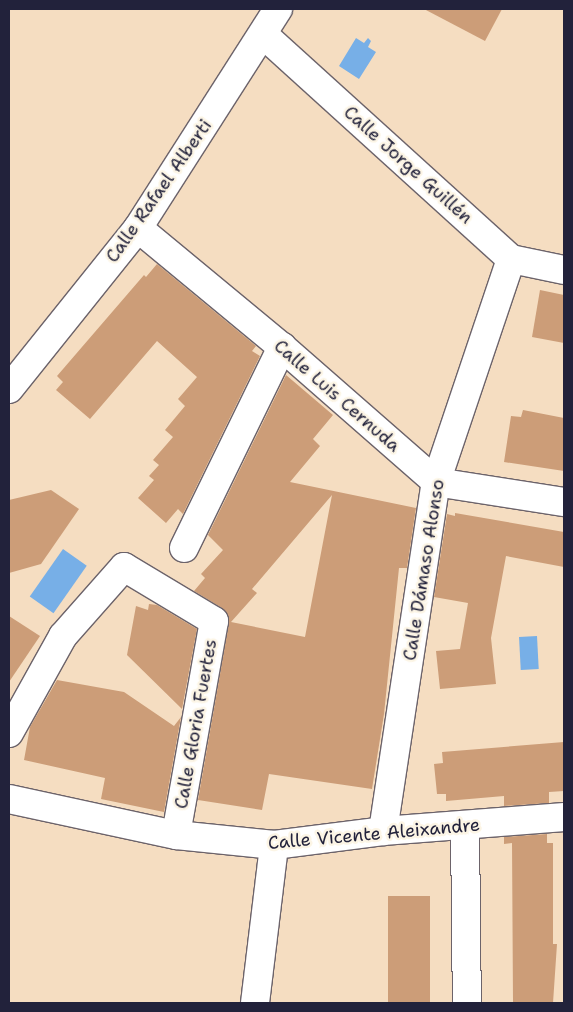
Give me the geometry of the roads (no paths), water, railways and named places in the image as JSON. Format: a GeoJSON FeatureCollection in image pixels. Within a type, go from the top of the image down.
{"type":"FeatureCollection","features":[{"type":"Feature","properties":{"kind":"street","name":"Calle Rafael Alberti"},"geometry":{"type":"LineString","coordinates":[[9,389],[138,228],[264,35],[278,9]]}},
{"type":"Feature","properties":{"kind":"street","name":"Calle Jorge Guillén"},"geometry":{"type":"LineString","coordinates":[[264,35],[511,259]]}},
{"type":"Feature","properties":{"kind":"street","name":"Calle Luis Cernuda"},"geometry":{"type":"LineString","coordinates":[[138,228],[282,347],[436,482]]}},
{"type":"Feature","properties":{"kind":"street"},"geometry":{"type":"LineString","coordinates":[[511,259],[564,270]]}},
{"type":"Feature","properties":{"kind":"street","name":"Calle Dámaso Alonso"},"geometry":{"type":"LineString","coordinates":[[383,831],[436,482],[511,259]]}},
{"type":"Feature","properties":{"kind":"street"},"geometry":{"type":"LineString","coordinates":[[184,548],[282,347]]}},
{"type":"Feature","properties":{"kind":"street"},"geometry":{"type":"LineString","coordinates":[[436,482],[564,502]]}},
{"type":"Feature","properties":{"kind":"street","name":"Calle Gloria Fuertes"},"geometry":{"type":"LineString","coordinates":[[9,733],[63,636],[124,567],[214,621],[176,835]]}},
{"type":"Feature","properties":{"kind":"street","name":"Calle Vicente Aleixandre"},"geometry":{"type":"LineString","coordinates":[[9,799],[176,835],[274,845],[383,831],[564,817]]}},
{"type":"Feature","properties":{"kind":"street"},"geometry":{"type":"LineString","coordinates":[[465,826],[467,1003]]}},
{"type":"Feature","properties":{"kind":"street"},"geometry":{"type":"LineString","coordinates":[[255,1003],[274,845]]}},
{"type":"Feature","properties":{"kind":"water"},"geometry":{"type":"Polygon","coordinates":[[[356,38],[364,43],[368,38],[371,41],[368,47],[376,52],[359,79],[339,66],[356,38]]]}},
{"type":"Feature","properties":{"kind":"water"},"geometry":{"type":"Polygon","coordinates":[[[63,549],[87,566],[53,613],[30,597],[63,549]]]}},
{"type":"Feature","properties":{"kind":"water"},"geometry":{"type":"Polygon","coordinates":[[[537,636],[539,669],[521,670],[519,637],[537,636]]]}}]}
